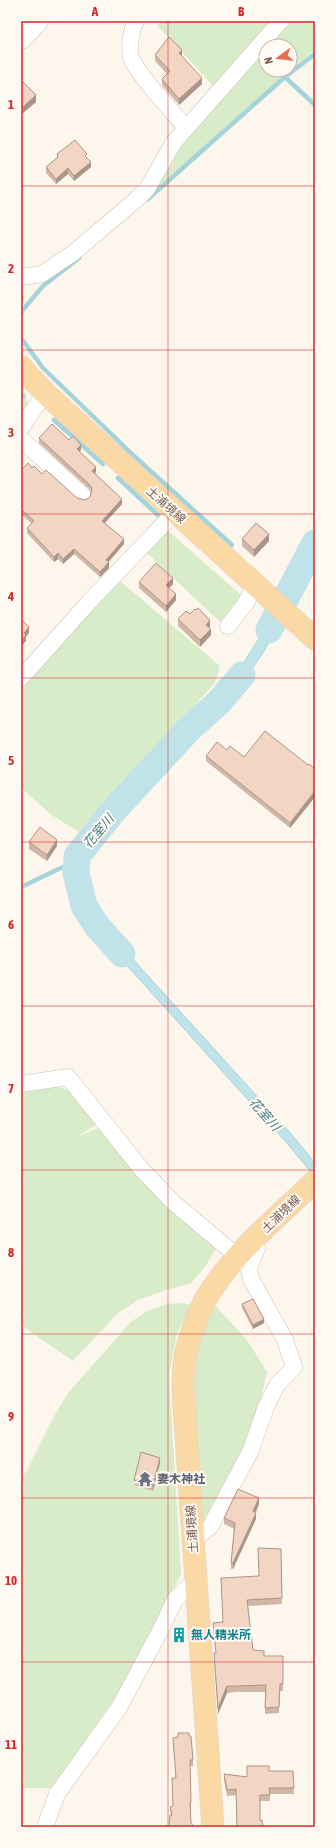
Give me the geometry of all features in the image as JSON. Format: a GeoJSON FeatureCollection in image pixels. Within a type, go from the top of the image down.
{"type":"FeatureCollection","features":[{"type":"Feature","properties":{"kind":"main road"},"geometry":{"type":"LineString","coordinates":[[21,38],[37,21]]}},
{"type":"Feature","properties":{"kind":"main road","name":"土浦境線"},"geometry":{"type":"LineString","coordinates":[[21,367],[45,394],[308,633]]}},
{"type":"Feature","properties":{"kind":"main road","name":"土浦境線"},"geometry":{"type":"LineString","coordinates":[[214,1827],[195,1580],[183,1373],[187,1348],[206,1298],[244,1249],[314,1182]]}},
{"type":"Feature","properties":{"kind":"street"},"geometry":{"type":"LineString","coordinates":[[21,277],[42,274],[73,253],[137,199],[146,188],[174,142],[281,21]]}},
{"type":"Feature","properties":{"kind":"street"},"geometry":{"type":"LineString","coordinates":[[133,23],[130,50],[135,66],[186,128]]}},
{"type":"Feature","properties":{"kind":"street"},"geometry":{"type":"LineString","coordinates":[[21,428],[45,394]]}},
{"type":"Feature","properties":{"kind":"street"},"geometry":{"type":"LineString","coordinates":[[21,439],[83,496]]}},
{"type":"Feature","properties":{"kind":"street"},"geometry":{"type":"LineString","coordinates":[[21,678],[89,602],[175,512]]}},
{"type":"Feature","properties":{"kind":"street"},"geometry":{"type":"LineString","coordinates":[[228,626],[258,587]]}},
{"type":"Feature","properties":{"kind":"street"},"geometry":{"type":"LineString","coordinates":[[21,1084],[68,1077],[143,1171],[174,1203],[244,1249],[257,1248],[249,1268],[251,1279],[284,1340],[294,1367],[277,1385],[266,1407],[251,1450],[210,1527],[193,1540]]}},
{"type":"Feature","properties":{"kind":"street"},"geometry":{"type":"LineString","coordinates":[[45,1827],[57,1794],[118,1708],[160,1631],[175,1600],[195,1580]]}},
{"type":"Feature","properties":{"kind":"green space"},"geometry":{"type":"Polygon","coordinates":[[[163,21],[273,21],[214,87],[157,25],[163,21]]]}},
{"type":"Feature","properties":{"kind":"green space"},"geometry":{"type":"Polygon","coordinates":[[[292,21],[315,21],[315,50],[298,65],[298,38],[276,38],[292,21]]]}},
{"type":"Feature","properties":{"kind":"green space"},"geometry":{"type":"Polygon","coordinates":[[[258,59],[258,78],[283,78],[146,199],[179,146],[258,59]]]}},
{"type":"Feature","properties":{"kind":"green space"},"geometry":{"type":"Polygon","coordinates":[[[21,385],[24,388],[28,407],[21,416],[21,385]]]}},
{"type":"Feature","properties":{"kind":"green space"},"geometry":{"type":"Polygon","coordinates":[[[166,529],[242,596],[221,623],[147,553],[166,529]]]}},
{"type":"Feature","properties":{"kind":"green space"},"geometry":{"type":"Polygon","coordinates":[[[119,580],[220,666],[215,683],[141,764],[107,798],[79,832],[53,816],[21,788],[21,687],[119,580]]]}},
{"type":"Feature","properties":{"kind":"green space"},"geometry":{"type":"Polygon","coordinates":[[[49,1085],[73,1091],[96,1125],[78,1136],[102,1127],[216,1248],[205,1267],[190,1284],[166,1290],[138,1300],[117,1314],[73,1361],[21,1325],[21,1089],[49,1085]]]}},
{"type":"Feature","properties":{"kind":"green space"},"geometry":{"type":"Polygon","coordinates":[[[183,1303],[192,1305],[177,1334],[169,1375],[181,1574],[123,1686],[52,1788],[21,1788],[21,1483],[52,1420],[68,1393],[131,1322],[145,1312],[166,1304],[183,1303]]]}},
{"type":"Feature","properties":{"kind":"green space"},"geometry":{"type":"Polygon","coordinates":[[[213,1303],[247,1340],[267,1372],[256,1421],[245,1451],[202,1526],[192,1375],[195,1348],[213,1303]]]}},
{"type":"Feature","properties":{"kind":"water"},"geometry":{"type":"Polygon","coordinates":[[[315,544],[315,553],[263,653],[247,676],[222,706],[214,699],[239,670],[263,632],[288,602],[315,544]]]}},
{"type":"Feature","properties":{"kind":"water"},"geometry":{"type":"Polygon","coordinates":[[[101,924],[293,1136],[315,1163],[315,1177],[286,1142],[94,929],[101,924]]]}},
{"type":"Feature","properties":{"kind":"pier"},"geometry":{"type":"Polygon","coordinates":[[[286,601],[290,604],[275,634],[266,625],[286,601]]]}},
{"type":"Feature","properties":{"kind":"building"},"geometry":{"type":"Polygon","coordinates":[[[169,37],[182,50],[179,53],[202,78],[179,99],[162,79],[170,71],[155,55],[169,37]]]}},
{"type":"Feature","properties":{"kind":"building"},"geometry":{"type":"Polygon","coordinates":[[[21,80],[36,95],[23,107],[21,105],[21,80]]]}},
{"type":"Feature","properties":{"kind":"building"},"geometry":{"type":"Polygon","coordinates":[[[75,140],[87,154],[85,156],[91,162],[74,176],[68,168],[56,179],[46,167],[58,157],[57,154],[75,140]]]}},
{"type":"Feature","properties":{"kind":"building"},"geometry":{"type":"Polygon","coordinates":[[[52,424],[69,440],[73,436],[81,445],[77,449],[96,467],[92,471],[122,499],[102,521],[124,539],[106,560],[109,562],[100,572],[74,549],[63,559],[58,553],[54,557],[27,528],[34,521],[21,509],[21,470],[28,463],[32,468],[34,466],[42,474],[46,470],[77,498],[85,500],[90,497],[92,488],[89,484],[39,438],[52,424]]]}},
{"type":"Feature","properties":{"kind":"building"},"geometry":{"type":"Polygon","coordinates":[[[256,523],[269,534],[254,550],[242,539],[256,523]]]}},
{"type":"Feature","properties":{"kind":"building"},"geometry":{"type":"Polygon","coordinates":[[[156,563],[173,578],[166,585],[176,594],[166,606],[139,582],[156,563]]]}},
{"type":"Feature","properties":{"kind":"building"},"geometry":{"type":"Polygon","coordinates":[[[198,608],[210,620],[206,625],[211,629],[200,640],[178,619],[186,611],[190,614],[198,608]]]}},
{"type":"Feature","properties":{"kind":"building"},"geometry":{"type":"Polygon","coordinates":[[[21,619],[29,627],[24,633],[26,635],[21,641],[21,619]]]}},
{"type":"Feature","properties":{"kind":"building"},"geometry":{"type":"Polygon","coordinates":[[[265,731],[315,769],[315,791],[290,823],[206,756],[217,742],[227,750],[230,746],[244,757],[265,731]]]}},
{"type":"Feature","properties":{"kind":"building"},"geometry":{"type":"Polygon","coordinates":[[[40,827],[57,840],[47,855],[29,842],[40,827]]]}},
{"type":"Feature","properties":{"kind":"building"},"geometry":{"type":"Polygon","coordinates":[[[253,1299],[264,1319],[253,1325],[242,1304],[253,1299]]]}},
{"type":"Feature","properties":{"kind":"building"},"geometry":{"type":"Polygon","coordinates":[[[141,1452],[160,1458],[153,1485],[134,1480],[141,1452]]]}},
{"type":"Feature","properties":{"kind":"building"},"geometry":{"type":"Polygon","coordinates":[[[238,1489],[259,1498],[253,1511],[256,1513],[233,1563],[231,1563],[235,1523],[224,1518],[238,1489]]]}},
{"type":"Feature","properties":{"kind":"building"},"geometry":{"type":"Polygon","coordinates":[[[258,1548],[281,1549],[282,1598],[247,1600],[253,1650],[264,1651],[264,1656],[283,1656],[283,1684],[280,1684],[279,1707],[265,1708],[266,1685],[227,1686],[218,1708],[214,1653],[216,1653],[213,1623],[223,1622],[221,1578],[259,1576],[258,1548]]]}},
{"type":"Feature","properties":{"kind":"building"},"geometry":{"type":"Polygon","coordinates":[[[178,1733],[189,1733],[189,1736],[191,1736],[193,1760],[190,1760],[190,1802],[191,1823],[194,1827],[169,1827],[170,1815],[172,1815],[170,1807],[173,1806],[172,1778],[176,1778],[173,1738],[178,1737],[178,1733]]]}},
{"type":"Feature","properties":{"kind":"building"},"geometry":{"type":"Polygon","coordinates":[[[247,1766],[269,1766],[269,1771],[293,1771],[294,1788],[269,1788],[270,1795],[260,1795],[260,1821],[262,1820],[263,1827],[237,1827],[236,1789],[227,1790],[224,1774],[247,1777],[247,1766]]]}},
{"type":"Feature","properties":{"kind":"waterway"},"geometry":{"type":"LineString","coordinates":[[148,199],[285,77],[315,54]]}},
{"type":"Feature","properties":{"kind":"waterway"},"geometry":{"type":"LineString","coordinates":[[286,78],[315,105]]}},
{"type":"Feature","properties":{"kind":"waterway"},"geometry":{"type":"LineString","coordinates":[[21,312],[43,286],[79,258]]}},
{"type":"Feature","properties":{"kind":"waterway"},"geometry":{"type":"LineString","coordinates":[[21,338],[43,368],[133,455],[232,545]]}},
{"type":"Feature","properties":{"kind":"waterway"},"geometry":{"type":"LineString","coordinates":[[54,420],[103,464]]}},
{"type":"Feature","properties":{"kind":"waterway"},"geometry":{"type":"LineString","coordinates":[[118,478],[161,518],[158,521]]}},
{"type":"Feature","properties":{"kind":"waterway","name":"花室川"},"geometry":{"type":"LineString","coordinates":[[269,630],[315,543]]}},
{"type":"Feature","properties":{"kind":"waterway","name":"花室川"},"geometry":{"type":"LineString","coordinates":[[122,954],[97,926],[84,906],[76,873],[77,856],[114,810],[189,729],[218,703],[242,675]]}},
{"type":"Feature","properties":{"kind":"waterway"},"geometry":{"type":"LineString","coordinates":[[21,887],[65,866],[77,856]]}},
{"type":"Feature","properties":{"kind":"place","name":"妻木神社"},"geometry":{"type":"Point","coordinates":[145,1479]}},
{"type":"Feature","properties":{"kind":"place","name":"無人精米所"},"geometry":{"type":"Point","coordinates":[179,1635]}}]}
